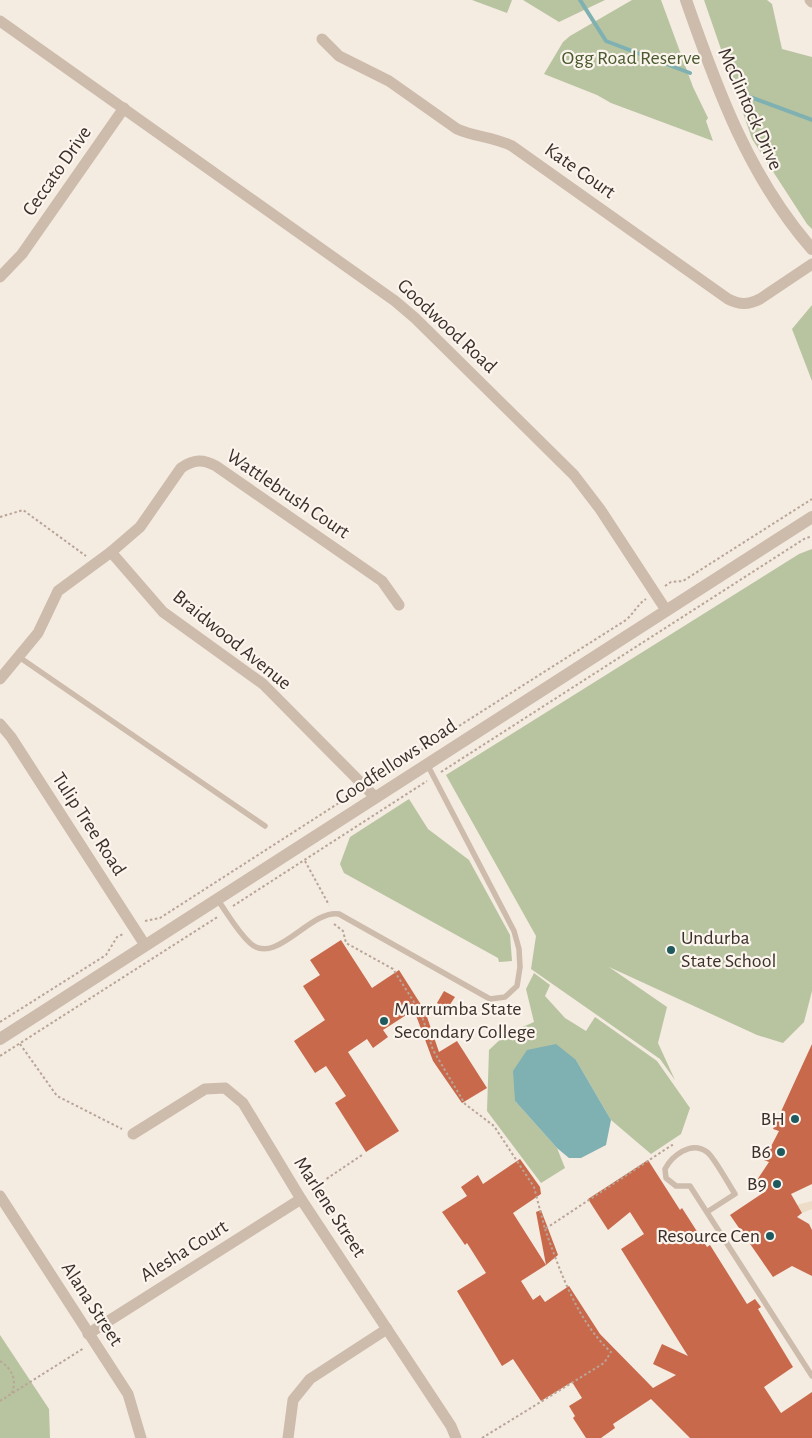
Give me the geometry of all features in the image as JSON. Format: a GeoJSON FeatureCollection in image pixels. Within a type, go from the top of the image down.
{"type":"FeatureCollection","features":[{"type":"Feature","properties":{"kind":"street","name":"McClintock Drive"},"geometry":{"type":"LineString","coordinates":[[686,0],[713,78],[740,141],[760,178],[788,222],[812,250]]}},
{"type":"Feature","properties":{"kind":"street","name":"Goodwood Road"},"geometry":{"type":"LineString","coordinates":[[0,21],[395,300],[574,475],[600,510],[666,610]]}},
{"type":"Feature","properties":{"kind":"street","name":"Kate Court"},"geometry":{"type":"LineString","coordinates":[[322,39],[339,56],[389,81],[457,129],[499,140],[512,146],[728,299],[738,304],[750,303],[760,299],[812,264]]}},
{"type":"Feature","properties":{"kind":"street","name":"Ceccato Drive"},"geometry":{"type":"LineString","coordinates":[[0,277],[22,254],[124,108]]}},
{"type":"Feature","properties":{"kind":"street","name":"Wattlebrush Court"},"geometry":{"type":"LineString","coordinates":[[0,679],[38,633],[58,591],[111,552],[145,521],[181,468],[190,462],[200,460],[216,466],[382,581],[399,605]]}},
{"type":"Feature","properties":{"kind":"street","name":"Goodfellows Road"},"geometry":{"type":"LineString","coordinates":[[0,1039],[812,517]]}},
{"type":"Feature","properties":{"kind":"street","name":"Braidwood Avenue"},"geometry":{"type":"LineString","coordinates":[[111,552],[163,612],[263,684],[375,797]]}},
{"type":"Feature","properties":{"kind":"street","name":"Tulip Tree Road"},"geometry":{"type":"LineString","coordinates":[[0,724],[11,737],[145,945]]}},
{"type":"Feature","properties":{"kind":"street","name":"Marlene Street"},"geometry":{"type":"LineString","coordinates":[[133,1134],[205,1089],[225,1088],[243,1103],[301,1200],[451,1426],[456,1438]]}},
{"type":"Feature","properties":{"kind":"street","name":"Alana Street"},"geometry":{"type":"LineString","coordinates":[[0,1196],[84,1337],[128,1394],[141,1438]]}},
{"type":"Feature","properties":{"kind":"street","name":"Alesha Court"},"geometry":{"type":"LineString","coordinates":[[84,1337],[301,1200]]}},
{"type":"Feature","properties":{"kind":"street"},"geometry":{"type":"LineString","coordinates":[[288,1438],[293,1400],[310,1379],[387,1329]]}},
{"type":"Feature","properties":{"kind":"lane"},"geometry":{"type":"LineString","coordinates":[[19,657],[265,826]]}},
{"type":"Feature","properties":{"kind":"lane"},"geometry":{"type":"LineString","coordinates":[[217,899],[251,944],[260,949],[269,949],[292,938],[325,913],[332,912],[339,914],[490,999],[505,997],[517,986],[520,967],[514,932],[428,764]]}},
{"type":"Feature","properties":{"kind":"lane"},"geometry":{"type":"LineString","coordinates":[[707,1212],[735,1194],[707,1152],[697,1148],[679,1153],[670,1160],[665,1168],[666,1178],[676,1186],[690,1186],[812,1376]]}},
{"type":"Feature","properties":{"kind":"path"},"geometry":{"type":"LineString","coordinates":[[0,1022],[106,955],[117,937],[149,919],[160,918],[342,801],[362,785],[380,776],[626,620],[635,612],[638,605],[671,582],[684,581],[812,499]]}},
{"type":"Feature","properties":{"kind":"path"},"geometry":{"type":"LineString","coordinates":[[0,517],[23,510],[96,563]]}},
{"type":"Feature","properties":{"kind":"path"},"geometry":{"type":"LineString","coordinates":[[0,1056],[804,538],[812,536]]}},
{"type":"Feature","properties":{"kind":"path"},"geometry":{"type":"LineString","coordinates":[[304,860],[332,912],[334,926],[343,931],[346,944],[393,969],[421,1013],[433,1050],[466,1104],[494,1126],[534,1187],[545,1229],[567,1289],[602,1343],[611,1352],[604,1363],[482,1438]]}},
{"type":"Feature","properties":{"kind":"path"},"geometry":{"type":"LineString","coordinates":[[20,1044],[57,1096],[133,1134]]}},
{"type":"Feature","properties":{"kind":"path"},"geometry":{"type":"LineString","coordinates":[[545,1229],[672,1145],[679,1153]]}},
{"type":"Feature","properties":{"kind":"path"},"geometry":{"type":"LineString","coordinates":[[301,1200],[311,1190],[362,1155]]}},
{"type":"Feature","properties":{"kind":"path"},"geometry":{"type":"LineString","coordinates":[[0,1401],[84,1348],[84,1337]]}},
{"type":"Feature","properties":{"kind":"path"},"geometry":{"type":"LineString","coordinates":[[0,1361],[6,1365],[14,1377],[12,1393]]}},
{"type":"Feature","properties":{"kind":"green space"},"geometry":{"type":"Polygon","coordinates":[[[472,0],[512,0],[507,13],[472,0]]]}},
{"type":"Feature","properties":{"kind":"green space"},"geometry":{"type":"Polygon","coordinates":[[[523,0],[605,0],[559,22],[523,0]]]}},
{"type":"Feature","properties":{"kind":"green space","name":"Ogg Road Reserve"},"geometry":{"type":"Polygon","coordinates":[[[632,0],[661,0],[693,87],[708,118],[706,121],[713,141],[611,103],[597,95],[544,74],[563,42],[570,36],[632,0]]]}},
{"type":"Feature","properties":{"kind":"green space"},"geometry":{"type":"Polygon","coordinates":[[[704,0],[767,0],[772,4],[782,49],[812,57],[812,229],[752,139],[704,0]]]}},
{"type":"Feature","properties":{"kind":"green space"},"geometry":{"type":"Polygon","coordinates":[[[812,305],[812,381],[792,329],[812,305]]]}},
{"type":"Feature","properties":{"kind":"green space","name":"Undurba State School"},"geometry":{"type":"Polygon","coordinates":[[[812,549],[812,991],[804,1022],[783,1043],[757,1035],[609,967],[667,1007],[658,1043],[675,1080],[660,1059],[531,969],[536,936],[446,775],[799,554],[812,549]]]}},
{"type":"Feature","properties":{"kind":"green space"},"geometry":{"type":"Polygon","coordinates":[[[409,799],[428,829],[469,860],[510,935],[512,961],[499,962],[498,958],[344,873],[340,864],[350,837],[409,799]]]}},
{"type":"Feature","properties":{"kind":"green space"},"geometry":{"type":"Polygon","coordinates":[[[534,973],[550,985],[545,996],[565,1018],[586,1031],[595,1017],[657,1061],[690,1108],[681,1134],[651,1154],[611,1120],[576,1060],[515,1101],[557,1148],[565,1168],[541,1183],[487,1111],[489,1050],[506,1034],[534,1022],[526,989],[534,973]]]}},
{"type":"Feature","properties":{"kind":"green space"},"geometry":{"type":"Polygon","coordinates":[[[0,1335],[49,1409],[50,1438],[0,1438],[0,1335]]]}},
{"type":"Feature","properties":{"kind":"shaded area"},"geometry":{"type":"Polygon","coordinates":[[[812,1201],[812,1209],[802,1213],[797,1205],[812,1201]]]}},
{"type":"Feature","properties":{"kind":"water"},"geometry":{"type":"Polygon","coordinates":[[[556,1044],[576,1060],[611,1120],[606,1145],[581,1158],[569,1158],[557,1148],[515,1101],[513,1071],[527,1050],[556,1044]]]}},
{"type":"Feature","properties":{"kind":"building"},"geometry":{"type":"Polygon","coordinates":[[[341,940],[372,988],[399,970],[425,1011],[439,1052],[457,1041],[487,1088],[462,1103],[433,1061],[414,1010],[383,1030],[388,1037],[373,1048],[367,1039],[348,1052],[399,1131],[366,1152],[335,1103],[346,1096],[326,1066],[315,1073],[294,1041],[325,1020],[303,986],[320,975],[310,960],[341,940]]]}},
{"type":"Feature","properties":{"kind":"building"},"geometry":{"type":"Polygon","coordinates":[[[444,991],[455,997],[447,1009],[437,1003],[444,991]]]}},
{"type":"Feature","properties":{"kind":"building"},"geometry":{"type":"Polygon","coordinates":[[[812,1044],[812,1184],[791,1194],[802,1213],[797,1217],[809,1224],[812,1230],[812,1276],[792,1266],[773,1277],[730,1215],[766,1191],[757,1180],[769,1162],[764,1160],[779,1131],[773,1129],[812,1044]]]}},
{"type":"Feature","properties":{"kind":"building"},"geometry":{"type":"Polygon","coordinates":[[[520,1159],[540,1187],[541,1194],[513,1213],[546,1265],[521,1281],[533,1300],[540,1295],[545,1302],[569,1286],[600,1334],[653,1388],[676,1375],[653,1364],[662,1344],[688,1356],[621,1249],[644,1234],[630,1212],[608,1230],[588,1199],[648,1160],[680,1210],[682,1208],[707,1247],[710,1245],[747,1304],[755,1299],[761,1307],[758,1309],[793,1367],[764,1387],[781,1413],[812,1392],[812,1438],[690,1438],[651,1399],[613,1424],[615,1428],[601,1438],[586,1438],[573,1418],[575,1416],[569,1406],[582,1398],[572,1382],[541,1401],[513,1359],[502,1366],[457,1291],[486,1273],[467,1243],[465,1245],[442,1212],[467,1196],[461,1187],[478,1175],[483,1184],[520,1159]]]}},
{"type":"Feature","properties":{"kind":"building"},"geometry":{"type":"Polygon","coordinates":[[[541,1210],[558,1255],[546,1265],[536,1212],[541,1210]]]}},
{"type":"Feature","properties":{"kind":"waterway"},"geometry":{"type":"LineString","coordinates":[[580,0],[606,41],[690,73]]}},
{"type":"Feature","properties":{"kind":"waterway"},"geometry":{"type":"LineString","coordinates":[[737,92],[812,120]]}},
{"type":"Feature","properties":{"kind":"place","name":"Undurba State School"},"geometry":{"type":"Point","coordinates":[671,950]}},
{"type":"Feature","properties":{"kind":"place","name":"Murrumba State Secondary College"},"geometry":{"type":"Point","coordinates":[384,1021]}},
{"type":"Feature","properties":{"kind":"place","name":"BH"},"geometry":{"type":"Point","coordinates":[795,1119]}},
{"type":"Feature","properties":{"kind":"place","name":"B6"},"geometry":{"type":"Point","coordinates":[781,1152]}},
{"type":"Feature","properties":{"kind":"place","name":"B9"},"geometry":{"type":"Point","coordinates":[777,1184]}},
{"type":"Feature","properties":{"kind":"place","name":"Resource Cen"},"geometry":{"type":"Point","coordinates":[770,1236]}}]}
